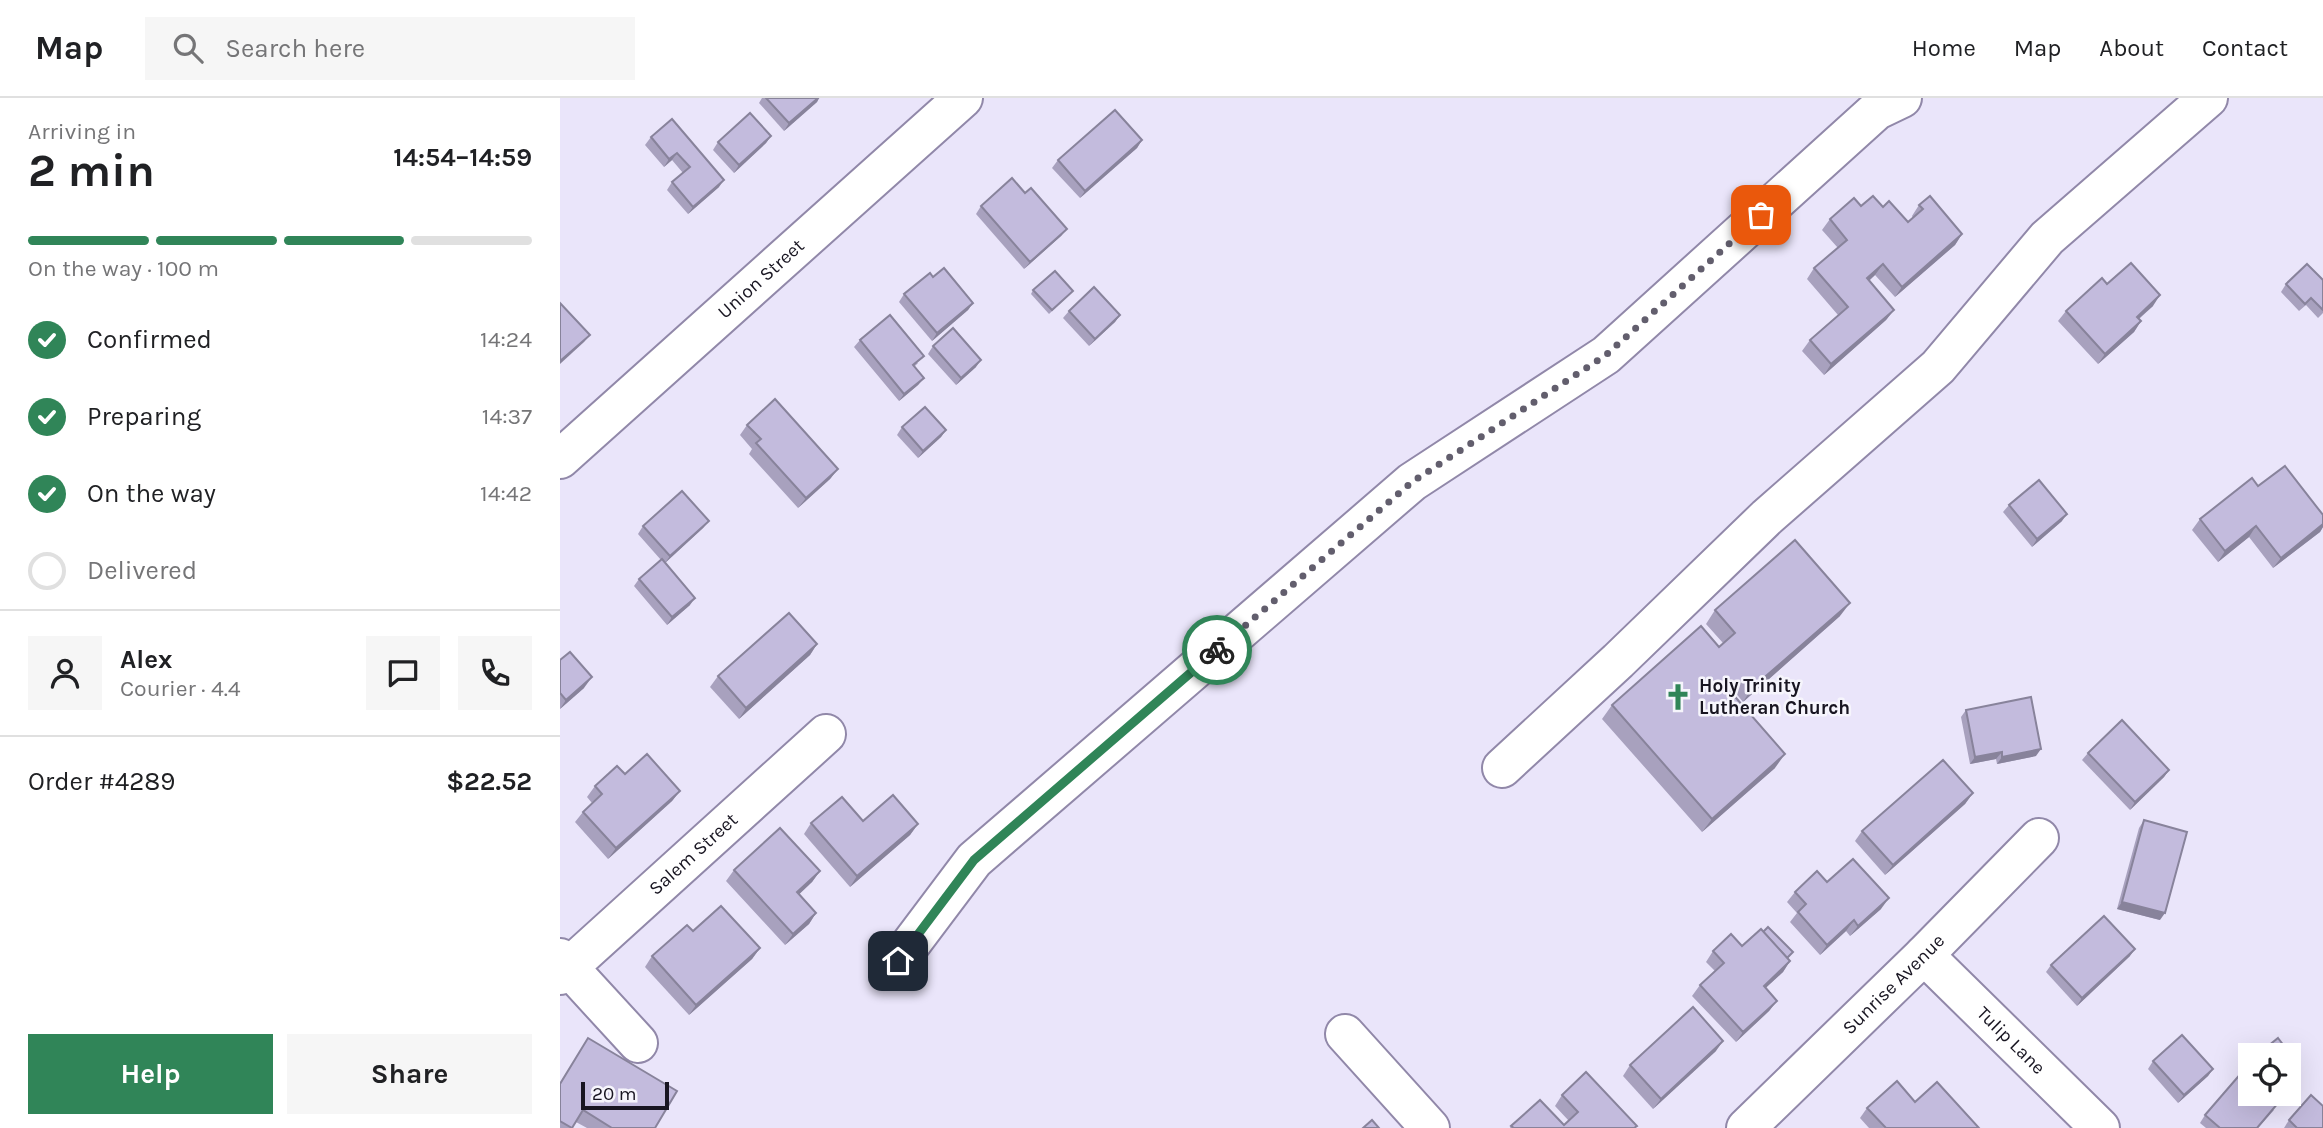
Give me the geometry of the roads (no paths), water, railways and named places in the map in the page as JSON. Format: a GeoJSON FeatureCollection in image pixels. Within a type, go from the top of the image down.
{"type":"FeatureCollection","features":[{"type":"Feature","properties":{"kind":"street","name":"Union Street"},"geometry":{"type":"LineString","coordinates":[[560,459],[963,98]]}},
{"type":"Feature","properties":{"kind":"street"},"geometry":{"type":"LineString","coordinates":[[898,961],[974,860],[1401,491],[1504,419],[1606,355],[1877,110],[1902,98]]}},
{"type":"Feature","properties":{"kind":"street"},"geometry":{"type":"LineString","coordinates":[[1502,768],[1767,517],[1938,367],[2047,238],[2208,98]]}},
{"type":"Feature","properties":{"kind":"street","name":"Salem Street"},"geometry":{"type":"LineString","coordinates":[[563,967],[826,734]]}},
{"type":"Feature","properties":{"kind":"street","name":"Sunrise Avenue"},"geometry":{"type":"LineString","coordinates":[[1746,1128],[1924,955],[2039,838]]}},
{"type":"Feature","properties":{"kind":"street","name":"Tulip Lane"},"geometry":{"type":"LineString","coordinates":[[1924,955],[2100,1128]]}},
{"type":"Feature","properties":{"kind":"street"},"geometry":{"type":"LineString","coordinates":[[563,967],[638,1043]]}},
{"type":"Feature","properties":{"kind":"street"},"geometry":{"type":"LineString","coordinates":[[1345,1034],[1430,1128]]}},
{"type":"Feature","properties":{"kind":"place","name":"Holy Trinity Lutheran Church"},"geometry":{"type":"Point","coordinates":[1678,697]}}]}
